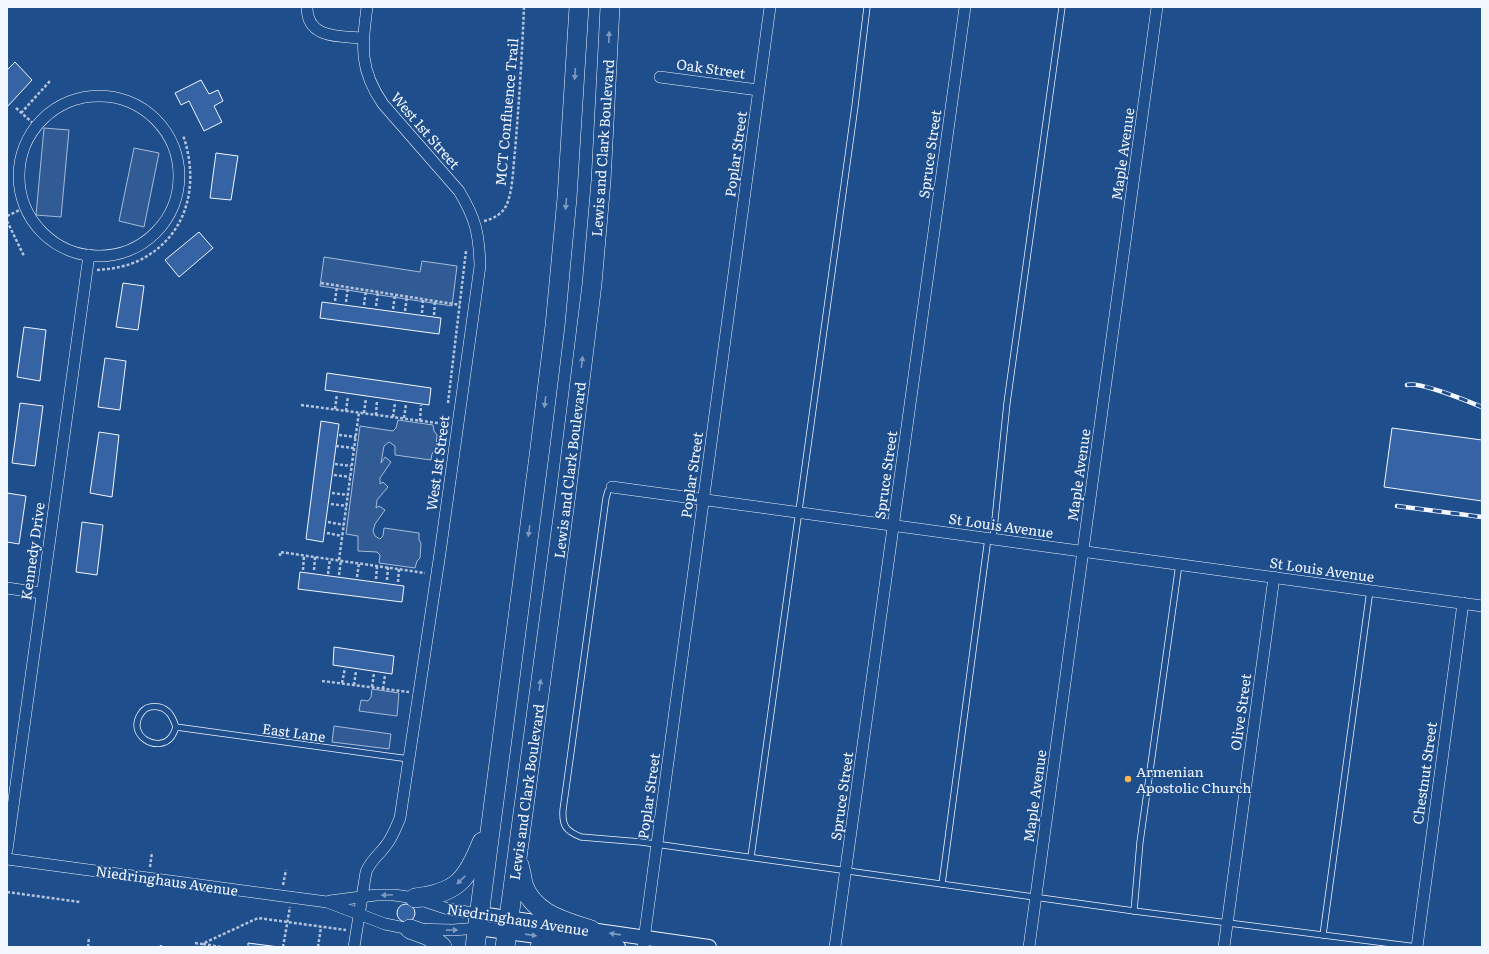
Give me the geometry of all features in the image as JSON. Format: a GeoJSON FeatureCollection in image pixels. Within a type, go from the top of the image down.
{"type":"FeatureCollection","features":[{"type":"Feature","properties":{"kind":"highway","name":"Lewis and Clark Boulevard"},"geometry":{"type":"LineString","coordinates":[[475,947],[540,448],[554,326],[567,190],[579,7]]}},
{"type":"Feature","properties":{"kind":"highway","name":"Lewis and Clark Boulevard"},"geometry":{"type":"LineString","coordinates":[[507,933],[566,494],[592,284],[601,181],[610,7]]}},
{"type":"Feature","properties":{"kind":"highway"},"geometry":{"type":"LineString","coordinates":[[415,898],[442,893],[464,878],[474,864],[491,821]]}},
{"type":"Feature","properties":{"kind":"highway"},"geometry":{"type":"LineString","coordinates":[[517,856],[524,884],[530,899],[551,916],[590,937]]}},
{"type":"Feature","properties":{"kind":"highway"},"geometry":{"type":"LineString","coordinates":[[410,929],[429,936],[442,947]]}},
{"type":"Feature","properties":{"kind":"highway"},"geometry":{"type":"LineString","coordinates":[[540,947],[590,937]]}},
{"type":"Feature","properties":{"kind":"street"},"geometry":{"type":"LineString","coordinates":[[307,7],[307,13],[310,21],[316,30],[327,35],[363,38]]}},
{"type":"Feature","properties":{"kind":"street","name":"West 1st Street"},"geometry":{"type":"LineString","coordinates":[[354,947],[366,872],[369,865],[393,836],[400,818],[440,554],[480,266],[479,242],[476,224],[469,207],[459,191],[383,104],[374,91],[368,76],[364,59],[363,38],[367,7]]}},
{"type":"Feature","properties":{"kind":"street","name":"Poplar Street"},"geometry":{"type":"LineString","coordinates":[[644,942],[770,7]]}},
{"type":"Feature","properties":{"kind":"street","name":"Spruce Street"},"geometry":{"type":"LineString","coordinates":[[835,947],[964,7]]}},
{"type":"Feature","properties":{"kind":"street","name":"Maple Avenue"},"geometry":{"type":"LineString","coordinates":[[1029,947],[1157,7]]}},
{"type":"Feature","properties":{"kind":"street","name":"Oak Street"},"geometry":{"type":"LineString","coordinates":[[660,77],[758,90]]}},
{"type":"Feature","properties":{"kind":"street"},"geometry":{"type":"LineString","coordinates":[[104,98],[117,100],[134,104],[145,111],[160,124],[167,135],[173,147],[178,166],[179,179],[172,208],[160,228],[146,242],[127,250],[103,256],[89,256],[65,249],[50,238],[30,220],[20,196],[20,166],[24,150],[36,126],[54,110],[74,100],[104,98]]}},
{"type":"Feature","properties":{"kind":"street","name":"Kennedy Drive"},"geometry":{"type":"LineString","coordinates":[[7,850],[89,256]]}},
{"type":"Feature","properties":{"kind":"street","name":"St Louis Avenue"},"geometry":{"type":"LineString","coordinates":[[612,488],[991,538],[1482,606]]}},
{"type":"Feature","properties":{"kind":"street","name":"Olive Street"},"geometry":{"type":"LineString","coordinates":[[1224,947],[1274,577]]}},
{"type":"Feature","properties":{"kind":"street"},"geometry":{"type":"LineString","coordinates":[[7,588],[42,594]]}},
{"type":"Feature","properties":{"kind":"street","name":"Chestnut Street"},"geometry":{"type":"LineString","coordinates":[[1417,947],[1463,603]]}},
{"type":"Feature","properties":{"kind":"street","name":"Niedringhaus Avenue"},"geometry":{"type":"LineString","coordinates":[[7,859],[327,902],[385,924],[410,929],[453,930],[479,921]]}},
{"type":"Feature","properties":{"kind":"street","name":"Niedringhaus Avenue"},"geometry":{"type":"LineString","coordinates":[[327,902],[362,897],[394,895],[415,898],[448,909],[507,933],[590,937],[709,947]]}},
{"type":"Feature","properties":{"kind":"street","name":"Niedringhaus Avenue"},"geometry":{"type":"LineString","coordinates":[[590,937],[618,947]]}},
{"type":"Feature","properties":{"kind":"lane"},"geometry":{"type":"LineString","coordinates":[[751,857],[868,7]]}},
{"type":"Feature","properties":{"kind":"lane"},"geometry":{"type":"LineString","coordinates":[[942,884],[991,538],[1007,403],[1062,7]]}},
{"type":"Feature","properties":{"kind":"lane"},"geometry":{"type":"LineString","coordinates":[[612,488],[608,491],[606,498],[562,820],[568,830],[581,837],[657,844],[1036,896],[1134,911],[1417,947]]}},
{"type":"Feature","properties":{"kind":"lane"},"geometry":{"type":"LineString","coordinates":[[1134,911],[1140,842],[1179,564]]}},
{"type":"Feature","properties":{"kind":"lane"},"geometry":{"type":"LineString","coordinates":[[1323,935],[1370,590]]}},
{"type":"Feature","properties":{"kind":"lane"},"geometry":{"type":"LineString","coordinates":[[153,706],[162,708],[172,716],[176,727],[172,736],[164,742],[153,743],[144,740],[138,733],[138,718],[144,710],[153,706]]}},
{"type":"Feature","properties":{"kind":"lane","name":"East Lane"},"geometry":{"type":"LineString","coordinates":[[176,727],[409,759]]}},
{"type":"Feature","properties":{"kind":"path","name":"MCT Confluence Trail"},"geometry":{"type":"LineString","coordinates":[[476,224],[496,217],[506,206],[512,181],[524,7]]}},
{"type":"Feature","properties":{"kind":"path"},"geometry":{"type":"LineString","coordinates":[[21,113],[50,81]]}},
{"type":"Feature","properties":{"kind":"path"},"geometry":{"type":"LineString","coordinates":[[16,108],[36,126]]}},
{"type":"Feature","properties":{"kind":"path"},"geometry":{"type":"LineString","coordinates":[[7,216],[24,208]]}},
{"type":"Feature","properties":{"kind":"path"},"geometry":{"type":"LineString","coordinates":[[7,221],[24,256]]}},
{"type":"Feature","properties":{"kind":"path"},"geometry":{"type":"LineString","coordinates":[[447,409],[467,246]]}},
{"type":"Feature","properties":{"kind":"path"},"geometry":{"type":"LineString","coordinates":[[321,283],[460,305]]}},
{"type":"Feature","properties":{"kind":"path"},"geometry":{"type":"LineString","coordinates":[[335,300],[336,286]]}},
{"type":"Feature","properties":{"kind":"path"},"geometry":{"type":"LineString","coordinates":[[346,302],[348,287]]}},
{"type":"Feature","properties":{"kind":"path"},"geometry":{"type":"LineString","coordinates":[[364,305],[366,290]]}},
{"type":"Feature","properties":{"kind":"path"},"geometry":{"type":"LineString","coordinates":[[376,306],[378,292]]}},
{"type":"Feature","properties":{"kind":"path"},"geometry":{"type":"LineString","coordinates":[[394,309],[395,295]]}},
{"type":"Feature","properties":{"kind":"path"},"geometry":{"type":"LineString","coordinates":[[405,311],[407,296]]}},
{"type":"Feature","properties":{"kind":"path"},"geometry":{"type":"LineString","coordinates":[[422,313],[423,299]]}},
{"type":"Feature","properties":{"kind":"path"},"geometry":{"type":"LineString","coordinates":[[434,315],[435,301]]}},
{"type":"Feature","properties":{"kind":"path"},"geometry":{"type":"LineString","coordinates":[[335,409],[336,394]]}},
{"type":"Feature","properties":{"kind":"path"},"geometry":{"type":"LineString","coordinates":[[346,411],[348,396]]}},
{"type":"Feature","properties":{"kind":"path"},"geometry":{"type":"LineString","coordinates":[[364,413],[366,398]]}},
{"type":"Feature","properties":{"kind":"path"},"geometry":{"type":"LineString","coordinates":[[376,415],[377,400]]}},
{"type":"Feature","properties":{"kind":"path"},"geometry":{"type":"LineString","coordinates":[[393,417],[395,403]]}},
{"type":"Feature","properties":{"kind":"path"},"geometry":{"type":"LineString","coordinates":[[404,418],[406,404]]}},
{"type":"Feature","properties":{"kind":"path"},"geometry":{"type":"LineString","coordinates":[[301,405],[445,424]]}},
{"type":"Feature","properties":{"kind":"path"},"geometry":{"type":"LineString","coordinates":[[420,421],[421,406]]}},
{"type":"Feature","properties":{"kind":"path"},"geometry":{"type":"LineString","coordinates":[[339,575],[342,536],[359,412]]}},
{"type":"Feature","properties":{"kind":"path"},"geometry":{"type":"LineString","coordinates":[[444,430],[446,416]]}},
{"type":"Feature","properties":{"kind":"path"},"geometry":{"type":"LineString","coordinates":[[339,435],[356,437]]}},
{"type":"Feature","properties":{"kind":"path"},"geometry":{"type":"LineString","coordinates":[[336,446],[354,448]]}},
{"type":"Feature","properties":{"kind":"path"},"geometry":{"type":"LineString","coordinates":[[335,464],[352,466]]}},
{"type":"Feature","properties":{"kind":"path"},"geometry":{"type":"LineString","coordinates":[[334,475],[350,478]]}},
{"type":"Feature","properties":{"kind":"path"},"geometry":{"type":"LineString","coordinates":[[332,493],[348,495]]}},
{"type":"Feature","properties":{"kind":"path"},"geometry":{"type":"LineString","coordinates":[[331,504],[347,506]]}},
{"type":"Feature","properties":{"kind":"path"},"geometry":{"type":"LineString","coordinates":[[328,522],[344,525]]}},
{"type":"Feature","properties":{"kind":"path"},"geometry":{"type":"LineString","coordinates":[[326,533],[342,536]]}},
{"type":"Feature","properties":{"kind":"path"},"geometry":{"type":"LineString","coordinates":[[280,556],[280,552],[425,573]]}},
{"type":"Feature","properties":{"kind":"path"},"geometry":{"type":"LineString","coordinates":[[303,570],[304,556]]}},
{"type":"Feature","properties":{"kind":"path"},"geometry":{"type":"LineString","coordinates":[[314,570],[315,557]]}},
{"type":"Feature","properties":{"kind":"path"},"geometry":{"type":"LineString","coordinates":[[328,574],[330,559]]}},
{"type":"Feature","properties":{"kind":"path"},"geometry":{"type":"LineString","coordinates":[[357,576],[359,563]]}},
{"type":"Feature","properties":{"kind":"path"},"geometry":{"type":"LineString","coordinates":[[376,579],[377,566]]}},
{"type":"Feature","properties":{"kind":"path"},"geometry":{"type":"LineString","coordinates":[[424,580],[426,566]]}},
{"type":"Feature","properties":{"kind":"path"},"geometry":{"type":"LineString","coordinates":[[387,580],[388,567]]}},
{"type":"Feature","properties":{"kind":"path"},"geometry":{"type":"LineString","coordinates":[[398,582],[399,569]]}},
{"type":"Feature","properties":{"kind":"path"},"geometry":{"type":"LineString","coordinates":[[342,684],[344,668]]}},
{"type":"Feature","properties":{"kind":"path"},"geometry":{"type":"LineString","coordinates":[[354,685],[356,671]]}},
{"type":"Feature","properties":{"kind":"path"},"geometry":{"type":"LineString","coordinates":[[372,687],[374,673]]}},
{"type":"Feature","properties":{"kind":"path"},"geometry":{"type":"LineString","coordinates":[[383,689],[384,675]]}},
{"type":"Feature","properties":{"kind":"path"},"geometry":{"type":"LineString","coordinates":[[322,681],[409,692]]}},
{"type":"Feature","properties":{"kind":"path"},"geometry":{"type":"LineString","coordinates":[[408,699],[410,684]]}},
{"type":"Feature","properties":{"kind":"path"},"geometry":{"type":"LineString","coordinates":[[284,947],[287,923],[286,870]]}},
{"type":"Feature","properties":{"kind":"path"},"geometry":{"type":"LineString","coordinates":[[7,892],[80,902]]}},
{"type":"Feature","properties":{"kind":"path"},"geometry":{"type":"LineString","coordinates":[[202,944],[258,918],[357,931]]}},
{"type":"Feature","properties":{"kind":"path"},"geometry":{"type":"LineString","coordinates":[[318,947],[321,927]]}},
{"type":"Feature","properties":{"kind":"path"},"geometry":{"type":"LineString","coordinates":[[88,947],[89,937]]}},
{"type":"Feature","properties":{"kind":"path"},"geometry":{"type":"LineString","coordinates":[[195,943],[221,947]]}},
{"type":"Feature","properties":{"kind":"shaded area"},"geometry":{"type":"Polygon","coordinates":[[[44,128],[69,130],[61,217],[36,215],[44,128]]]}},
{"type":"Feature","properties":{"kind":"shaded area"},"geometry":{"type":"Polygon","coordinates":[[[134,148],[159,153],[144,227],[119,221],[134,148]]]}},
{"type":"Feature","properties":{"kind":"shaded area"},"geometry":{"type":"Polygon","coordinates":[[[324,257],[420,272],[422,261],[457,266],[452,306],[320,286],[324,257]]]}},
{"type":"Feature","properties":{"kind":"shaded area"},"geometry":{"type":"Polygon","coordinates":[[[398,420],[433,425],[434,431],[437,435],[436,448],[432,454],[431,460],[395,455],[395,446],[389,442],[384,446],[381,463],[385,457],[391,462],[380,478],[380,484],[383,482],[388,487],[377,500],[376,508],[379,506],[385,510],[375,524],[373,531],[375,536],[380,539],[383,536],[384,528],[419,533],[419,540],[421,543],[420,558],[417,561],[415,568],[379,563],[380,555],[377,552],[358,551],[358,536],[346,534],[360,426],[393,431],[396,428],[398,420]]]}},
{"type":"Feature","properties":{"kind":"shaded area"},"geometry":{"type":"Polygon","coordinates":[[[372,689],[399,693],[397,716],[359,711],[361,700],[368,701],[371,697],[372,689]]]}},
{"type":"Feature","properties":{"kind":"shaded area"},"geometry":{"type":"Polygon","coordinates":[[[334,726],[391,734],[389,749],[332,742],[334,726]]]}},
{"type":"Feature","properties":{"kind":"building"},"geometry":{"type":"Polygon","coordinates":[[[15,62],[32,80],[7,107],[7,70],[15,62]]]}},
{"type":"Feature","properties":{"kind":"building"},"geometry":{"type":"Polygon","coordinates":[[[201,80],[209,94],[218,90],[223,101],[214,106],[222,122],[204,131],[189,101],[181,105],[175,93],[201,80]]]}},
{"type":"Feature","properties":{"kind":"building"},"geometry":{"type":"Polygon","coordinates":[[[216,153],[238,156],[231,200],[210,198],[216,153]]]}},
{"type":"Feature","properties":{"kind":"building"},"geometry":{"type":"Polygon","coordinates":[[[199,232],[213,248],[179,277],[165,260],[199,232]]]}},
{"type":"Feature","properties":{"kind":"building"},"geometry":{"type":"Polygon","coordinates":[[[123,283],[144,286],[138,330],[116,327],[123,283]]]}},
{"type":"Feature","properties":{"kind":"building"},"geometry":{"type":"Polygon","coordinates":[[[322,302],[441,318],[439,334],[320,318],[322,302]]]}},
{"type":"Feature","properties":{"kind":"building"},"geometry":{"type":"Polygon","coordinates":[[[24,327],[46,330],[40,381],[17,377],[24,327]]]}},
{"type":"Feature","properties":{"kind":"building"},"geometry":{"type":"Polygon","coordinates":[[[105,358],[126,361],[120,410],[98,407],[105,358]]]}},
{"type":"Feature","properties":{"kind":"building"},"geometry":{"type":"Polygon","coordinates":[[[327,373],[431,388],[429,405],[325,390],[327,373]]]}},
{"type":"Feature","properties":{"kind":"building"},"geometry":{"type":"Polygon","coordinates":[[[20,403],[43,406],[35,466],[12,463],[20,403]]]}},
{"type":"Feature","properties":{"kind":"building"},"geometry":{"type":"Polygon","coordinates":[[[321,421],[339,424],[323,542],[306,539],[321,421]]]}},
{"type":"Feature","properties":{"kind":"building"},"geometry":{"type":"Polygon","coordinates":[[[1392,428],[1482,440],[1482,501],[1384,487],[1392,428]]]}},
{"type":"Feature","properties":{"kind":"building"},"geometry":{"type":"Polygon","coordinates":[[[99,432],[119,435],[112,497],[90,493],[99,432]]]}},
{"type":"Feature","properties":{"kind":"building"},"geometry":{"type":"Polygon","coordinates":[[[7,493],[26,496],[19,544],[7,542],[7,493]]]}},
{"type":"Feature","properties":{"kind":"building"},"geometry":{"type":"Polygon","coordinates":[[[82,522],[103,525],[97,575],[76,572],[82,522]]]}},
{"type":"Feature","properties":{"kind":"building"},"geometry":{"type":"Polygon","coordinates":[[[300,572],[404,586],[402,602],[298,589],[300,572]]]}},
{"type":"Feature","properties":{"kind":"building"},"geometry":{"type":"Polygon","coordinates":[[[334,647],[394,656],[392,674],[333,665],[334,647]]]}},
{"type":"Feature","properties":{"kind":"building"},"geometry":{"type":"Polygon","coordinates":[[[406,904],[412,907],[415,913],[412,919],[406,922],[400,919],[397,913],[400,907],[406,904]]]}},
{"type":"Feature","properties":{"kind":"building"},"geometry":{"type":"Polygon","coordinates":[[[248,943],[279,947],[248,947],[248,943]]]}},
{"type":"Feature","properties":{"kind":"railway"},"geometry":{"type":"LineString","coordinates":[[1407,385],[1422,386],[1455,396],[1482,407]]}},
{"type":"Feature","properties":{"kind":"railway"},"geometry":{"type":"LineString","coordinates":[[1397,506],[1482,517]]}},
{"type":"Feature","properties":{"kind":"place","name":"Armenian Apostolic Church"},"geometry":{"type":"Point","coordinates":[1128,779]}}]}
